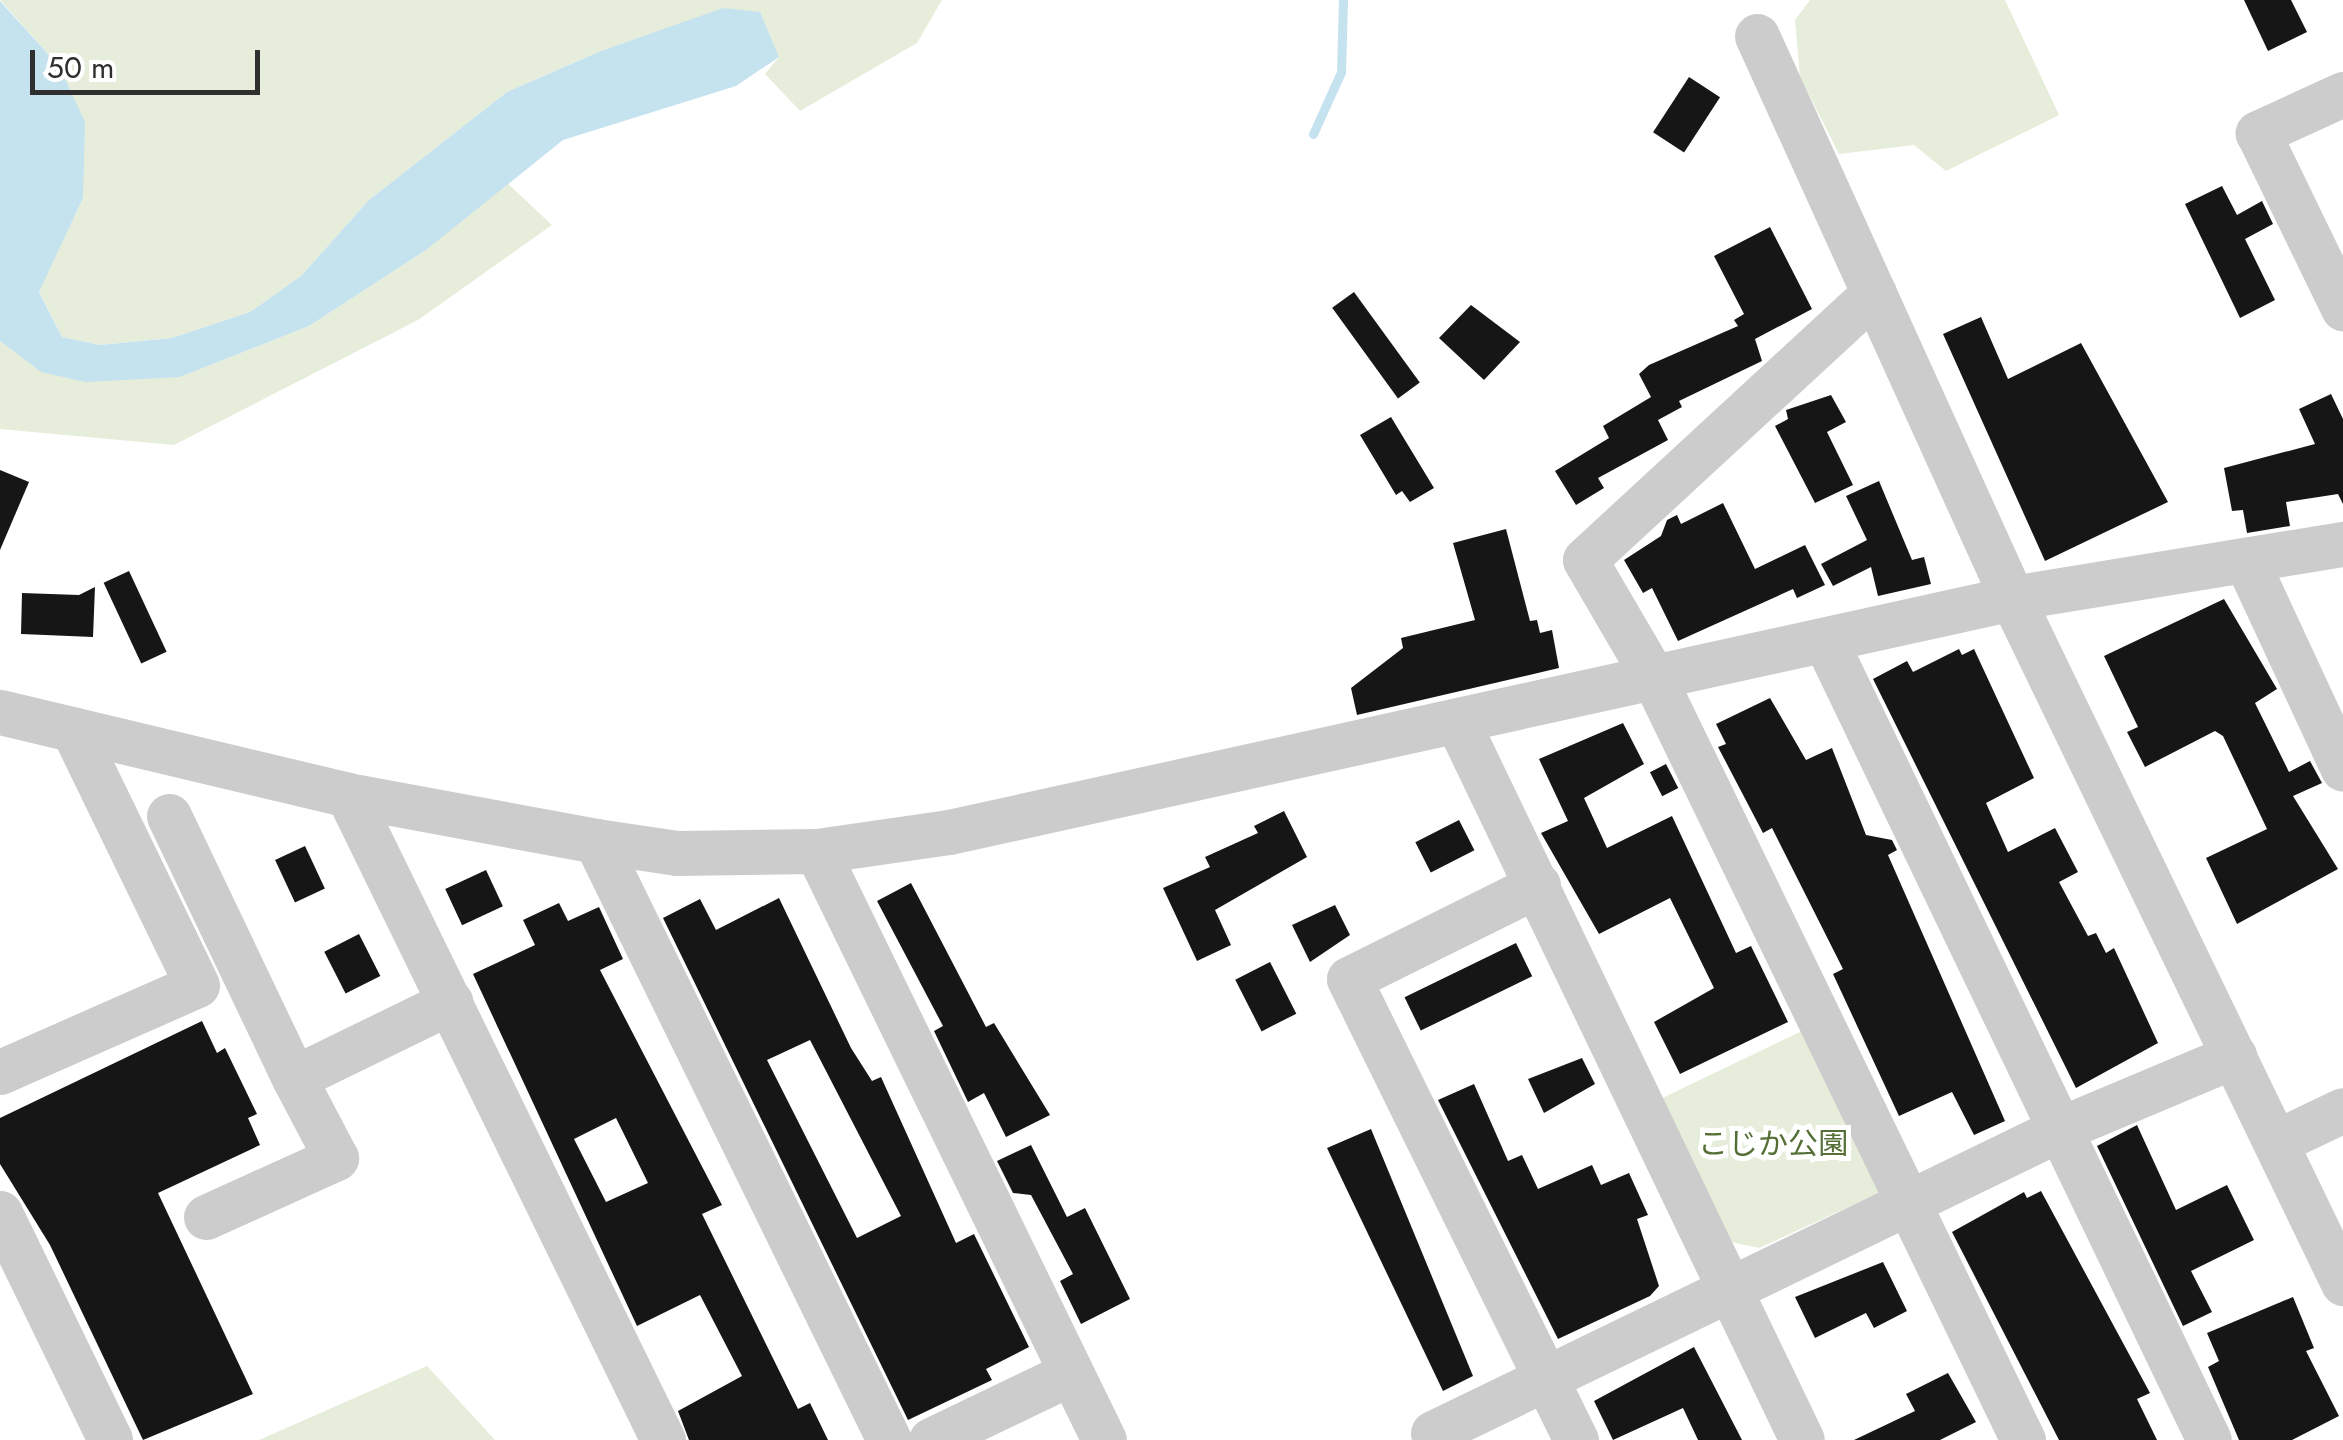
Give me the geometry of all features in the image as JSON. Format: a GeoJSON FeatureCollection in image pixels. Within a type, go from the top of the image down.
{"type":"FeatureCollection","features":[{"type":"Feature","properties":{"kind":"street"},"geometry":{"type":"LineString","coordinates":[[1758,36],[2012,598],[2343,1283]]}},
{"type":"Feature","properties":{"kind":"street"},"geometry":{"type":"LineString","coordinates":[[2343,94],[2258,132],[2343,308]]}},
{"type":"Feature","properties":{"kind":"street"},"geometry":{"type":"LineString","coordinates":[[1874,293],[1585,560],[1654,678],[2023,1440]]}},
{"type":"Feature","properties":{"kind":"street"},"geometry":{"type":"LineString","coordinates":[[0,712],[348,794],[596,842],[677,853],[817,851],[949,832],[2012,598],[2343,544]]}},
{"type":"Feature","properties":{"kind":"street"},"geometry":{"type":"LineString","coordinates":[[2246,560],[2325,684],[2343,769]]}},
{"type":"Feature","properties":{"kind":"street"},"geometry":{"type":"LineString","coordinates":[[1825,640],[2210,1440]]}},
{"type":"Feature","properties":{"kind":"street"},"geometry":{"type":"LineString","coordinates":[[1457,720],[1802,1440]]}},
{"type":"Feature","properties":{"kind":"street"},"geometry":{"type":"LineString","coordinates":[[73,730],[197,985]]}},
{"type":"Feature","properties":{"kind":"street"},"geometry":{"type":"LineString","coordinates":[[348,794],[663,1440]]}},
{"type":"Feature","properties":{"kind":"street"},"geometry":{"type":"LineString","coordinates":[[169,816],[336,1158],[206,1217]]}},
{"type":"Feature","properties":{"kind":"street"},"geometry":{"type":"LineString","coordinates":[[596,842],[888,1440]]}},
{"type":"Feature","properties":{"kind":"street"},"geometry":{"type":"LineString","coordinates":[[817,851],[1104,1440]]}},
{"type":"Feature","properties":{"kind":"street"},"geometry":{"type":"LineString","coordinates":[[1538,884],[1349,980],[1576,1440]]}},
{"type":"Feature","properties":{"kind":"street"},"geometry":{"type":"LineString","coordinates":[[0,1072],[241,966]]}},
{"type":"Feature","properties":{"kind":"street"},"geometry":{"type":"LineString","coordinates":[[294,1078],[450,1002]]}},
{"type":"Feature","properties":{"kind":"street"},"geometry":{"type":"LineString","coordinates":[[1433,1433],[1910,1206],[2060,1129],[2234,1056]]}},
{"type":"Feature","properties":{"kind":"street"},"geometry":{"type":"LineString","coordinates":[[2276,1142],[2343,1110]]}},
{"type":"Feature","properties":{"kind":"street"},"geometry":{"type":"LineString","coordinates":[[0,1212],[110,1440]]}},
{"type":"Feature","properties":{"kind":"street"},"geometry":{"type":"LineString","coordinates":[[931,1440],[1071,1373]]}},
{"type":"Feature","properties":{"kind":"green space"},"geometry":{"type":"Polygon","coordinates":[[[0,0],[942,0],[917,43],[800,111],[765,74],[779,57],[723,9],[601,51],[507,92],[369,200],[301,276],[250,312],[172,338],[100,345],[62,337],[39,291],[83,198],[59,66],[0,0]]]}},
{"type":"Feature","properties":{"kind":"green space"},"geometry":{"type":"Polygon","coordinates":[[[1810,0],[2005,0],[2059,115],[1946,171],[1914,145],[1839,154],[1800,77],[1795,20],[1810,0]]]}},
{"type":"Feature","properties":{"kind":"green space"},"geometry":{"type":"Polygon","coordinates":[[[504,180],[552,225],[418,320],[174,445],[0,429],[0,341],[41,372],[180,377],[309,326],[426,250],[504,180]]]}},
{"type":"Feature","properties":{"kind":"green space","name":"こじか公園"},"geometry":{"type":"Polygon","coordinates":[[[1806,1029],[1888,1189],[1759,1248],[1731,1242],[1658,1100],[1806,1029]]]}},
{"type":"Feature","properties":{"kind":"green space"},"geometry":{"type":"Polygon","coordinates":[[[427,1366],[495,1440],[259,1440],[427,1366]]]}},
{"type":"Feature","properties":{"kind":"water"},"geometry":{"type":"Polygon","coordinates":[[[0,1],[59,66],[85,122],[83,198],[39,292],[62,337],[100,345],[172,338],[250,312],[301,276],[369,200],[507,92],[601,51],[723,8],[760,12],[779,57],[736,86],[563,140],[426,250],[309,326],[180,377],[86,382],[41,372],[0,341],[0,1]]]}},
{"type":"Feature","properties":{"kind":"building"},"geometry":{"type":"Polygon","coordinates":[[[2244,0],[2291,0],[2307,32],[2268,51],[2244,0]]]}},
{"type":"Feature","properties":{"kind":"building"},"geometry":{"type":"Polygon","coordinates":[[[1689,77],[1720,97],[1684,153],[1653,132],[1689,77]]]}},
{"type":"Feature","properties":{"kind":"building"},"geometry":{"type":"Polygon","coordinates":[[[2222,186],[2237,215],[2262,201],[2273,224],[2245,239],[2275,300],[2240,318],[2185,204],[2222,186]]]}},
{"type":"Feature","properties":{"kind":"building"},"geometry":{"type":"Polygon","coordinates":[[[1770,227],[1812,309],[1755,339],[1762,361],[1679,401],[1682,407],[1658,420],[1668,440],[1598,478],[1604,488],[1576,505],[1555,471],[1609,438],[1603,426],[1651,397],[1639,374],[1649,365],[1738,326],[1734,320],[1744,314],[1714,256],[1770,227]]]}},
{"type":"Feature","properties":{"kind":"building"},"geometry":{"type":"Polygon","coordinates":[[[1354,292],[1420,383],[1398,398],[1332,308],[1354,292]]]}},
{"type":"Feature","properties":{"kind":"building"},"geometry":{"type":"Polygon","coordinates":[[[1471,305],[1520,342],[1484,380],[1439,338],[1471,305]]]}},
{"type":"Feature","properties":{"kind":"building"},"geometry":{"type":"Polygon","coordinates":[[[1981,317],[2008,379],[2081,343],[2168,502],[2045,561],[1943,334],[1981,317]]]}},
{"type":"Feature","properties":{"kind":"building"},"geometry":{"type":"Polygon","coordinates":[[[2331,394],[2343,419],[2343,504],[2338,494],[2286,502],[2290,526],[2247,533],[2243,510],[2232,511],[2224,468],[2315,444],[2299,409],[2331,394]]]}},
{"type":"Feature","properties":{"kind":"building"},"geometry":{"type":"Polygon","coordinates":[[[1831,395],[1846,422],[1827,432],[1853,485],[1815,503],[1775,426],[1788,419],[1786,410],[1831,395]]]}},
{"type":"Feature","properties":{"kind":"building"},"geometry":{"type":"Polygon","coordinates":[[[1391,417],[1434,488],[1410,502],[1402,491],[1396,495],[1360,435],[1391,417]]]}},
{"type":"Feature","properties":{"kind":"building"},"geometry":{"type":"Polygon","coordinates":[[[0,470],[29,482],[0,550],[0,470]]]}},
{"type":"Feature","properties":{"kind":"building"},"geometry":{"type":"Polygon","coordinates":[[[1879,481],[1912,560],[1924,557],[1931,584],[1878,596],[1871,567],[1833,586],[1821,564],[1867,540],[1846,496],[1879,481]]]}},
{"type":"Feature","properties":{"kind":"building"},"geometry":{"type":"Polygon","coordinates":[[[1723,503],[1755,569],[1805,545],[1825,585],[1797,598],[1793,589],[1678,641],[1652,588],[1643,593],[1624,560],[1661,536],[1667,520],[1677,515],[1681,524],[1723,503]]]}},
{"type":"Feature","properties":{"kind":"building"},"geometry":{"type":"Polygon","coordinates":[[[1506,529],[1530,621],[1537,620],[1540,633],[1552,630],[1559,668],[1357,715],[1351,688],[1403,648],[1401,638],[1475,620],[1453,543],[1506,529]]]}},
{"type":"Feature","properties":{"kind":"building"},"geometry":{"type":"Polygon","coordinates":[[[129,571],[167,652],[141,663],[104,583],[129,571]]]}},
{"type":"Feature","properties":{"kind":"building"},"geometry":{"type":"Polygon","coordinates":[[[95,587],[93,637],[21,634],[22,593],[79,595],[95,587]]]}},
{"type":"Feature","properties":{"kind":"building"},"geometry":{"type":"Polygon","coordinates":[[[2224,599],[2277,689],[2255,703],[2289,772],[2310,761],[2322,783],[2293,796],[2338,869],[2237,924],[2206,858],[2267,829],[2223,736],[2215,731],[2145,767],[2127,732],[2138,727],[2104,656],[2224,599]]]}},
{"type":"Feature","properties":{"kind":"building"},"geometry":{"type":"Polygon","coordinates":[[[1959,649],[1962,655],[1974,649],[2034,778],[1986,803],[2008,852],[2055,828],[2078,872],[2059,882],[2088,936],[2096,933],[2106,953],[2114,948],[2158,1043],[2076,1088],[1873,679],[1907,661],[1913,672],[1959,649]]]}},
{"type":"Feature","properties":{"kind":"building"},"geometry":{"type":"Polygon","coordinates":[[[1770,698],[1806,760],[1832,748],[1866,835],[1892,840],[1897,850],[1888,855],[2005,1121],[1974,1135],[1952,1092],[1899,1116],[1833,974],[1843,969],[1772,828],[1763,833],[1718,747],[1726,744],[1716,724],[1770,698]]]}},
{"type":"Feature","properties":{"kind":"building"},"geometry":{"type":"Polygon","coordinates":[[[1623,723],[1644,764],[1584,798],[1607,848],[1672,816],[1736,953],[1751,946],[1788,1022],[1680,1074],[1654,1022],[1714,988],[1670,898],[1599,934],[1541,833],[1568,821],[1539,759],[1623,723]]]}},
{"type":"Feature","properties":{"kind":"building"},"geometry":{"type":"Polygon","coordinates":[[[1666,764],[1678,788],[1662,796],[1650,772],[1666,764]]]}},
{"type":"Feature","properties":{"kind":"building"},"geometry":{"type":"Polygon","coordinates":[[[1284,811],[1307,857],[1215,910],[1231,945],[1197,961],[1163,888],[1210,867],[1205,857],[1258,833],[1254,826],[1284,811]]]}},
{"type":"Feature","properties":{"kind":"building"},"geometry":{"type":"Polygon","coordinates":[[[1459,820],[1474,850],[1431,873],[1415,842],[1459,820]]]}},
{"type":"Feature","properties":{"kind":"building"},"geometry":{"type":"Polygon","coordinates":[[[305,846],[325,889],[295,903],[275,860],[305,846]]]}},
{"type":"Feature","properties":{"kind":"building"},"geometry":{"type":"Polygon","coordinates":[[[486,870],[503,906],[462,925],[445,889],[486,870]]]}},
{"type":"Feature","properties":{"kind":"building"},"geometry":{"type":"Polygon","coordinates":[[[911,883],[986,1027],[994,1023],[1050,1115],[1006,1137],[984,1093],[968,1102],[934,1031],[943,1026],[877,901],[911,883]]]}},
{"type":"Feature","properties":{"kind":"building"},"geometry":{"type":"Polygon","coordinates":[[[779,898],[851,1048],[872,1081],[881,1077],[956,1243],[974,1234],[1029,1347],[986,1369],[992,1380],[908,1420],[663,918],[700,899],[716,930],[779,898]],[[810,1040],[767,1060],[857,1238],[901,1216],[810,1040]]]}},
{"type":"Feature","properties":{"kind":"building"},"geometry":{"type":"Polygon","coordinates":[[[559,903],[568,921],[599,907],[623,959],[600,970],[722,1205],[702,1214],[798,1409],[810,1403],[828,1440],[689,1440],[678,1411],[742,1376],[700,1295],[637,1326],[473,974],[535,945],[523,920],[559,903]],[[616,1118],[574,1139],[606,1202],[648,1183],[616,1118]]]}},
{"type":"Feature","properties":{"kind":"building"},"geometry":{"type":"Polygon","coordinates":[[[1335,905],[1350,935],[1310,962],[1292,925],[1335,905]]]}},
{"type":"Feature","properties":{"kind":"building"},"geometry":{"type":"Polygon","coordinates":[[[359,934],[380,976],[346,994],[324,952],[359,934]]]}},
{"type":"Feature","properties":{"kind":"building"},"geometry":{"type":"Polygon","coordinates":[[[1516,943],[1532,976],[1421,1031],[1405,997],[1516,943]]]}},
{"type":"Feature","properties":{"kind":"building"},"geometry":{"type":"Polygon","coordinates":[[[1270,962],[1296,1014],[1262,1031],[1235,980],[1270,962]]]}},
{"type":"Feature","properties":{"kind":"building"},"geometry":{"type":"Polygon","coordinates":[[[202,1021],[217,1053],[225,1048],[257,1114],[248,1118],[260,1145],[158,1193],[253,1394],[143,1440],[50,1245],[0,1164],[0,1118],[202,1021]]]}},
{"type":"Feature","properties":{"kind":"building"},"geometry":{"type":"Polygon","coordinates":[[[1582,1058],[1595,1084],[1544,1113],[1528,1079],[1582,1058]]]}},
{"type":"Feature","properties":{"kind":"building"},"geometry":{"type":"Polygon","coordinates":[[[1474,1084],[1508,1161],[1522,1155],[1538,1189],[1592,1165],[1601,1185],[1629,1173],[1648,1215],[1637,1219],[1659,1286],[1650,1296],[1558,1339],[1438,1100],[1474,1084]]]}},
{"type":"Feature","properties":{"kind":"building"},"geometry":{"type":"Polygon","coordinates":[[[2137,1125],[2176,1210],[2227,1185],[2254,1240],[2191,1271],[2212,1312],[2183,1326],[2097,1146],[2137,1125]]]}},
{"type":"Feature","properties":{"kind":"building"},"geometry":{"type":"Polygon","coordinates":[[[1371,1129],[1473,1376],[1443,1391],[1327,1148],[1371,1129]]]}},
{"type":"Feature","properties":{"kind":"building"},"geometry":{"type":"Polygon","coordinates":[[[1031,1145],[1067,1217],[1085,1208],[1130,1299],[1081,1324],[1060,1281],[1073,1274],[1031,1195],[1013,1193],[997,1161],[1031,1145]]]}},
{"type":"Feature","properties":{"kind":"building"},"geometry":{"type":"Polygon","coordinates":[[[2041,1191],[2150,1393],[2137,1399],[2157,1440],[2059,1440],[1952,1232],[2024,1192],[2027,1198],[2041,1191]]]}},
{"type":"Feature","properties":{"kind":"building"},"geometry":{"type":"Polygon","coordinates":[[[1883,1262],[1907,1311],[1874,1328],[1866,1313],[1815,1338],[1795,1297],[1883,1262]]]}},
{"type":"Feature","properties":{"kind":"building"},"geometry":{"type":"Polygon","coordinates":[[[2293,1297],[2314,1348],[2306,1351],[2339,1416],[2292,1440],[2239,1440],[2208,1367],[2219,1361],[2207,1333],[2293,1297]]]}},
{"type":"Feature","properties":{"kind":"building"},"geometry":{"type":"Polygon","coordinates":[[[1694,1347],[1742,1440],[1698,1440],[1683,1408],[1613,1440],[1594,1401],[1694,1347]]]}},
{"type":"Feature","properties":{"kind":"building"},"geometry":{"type":"Polygon","coordinates":[[[1948,1373],[1976,1422],[1940,1440],[1854,1440],[1915,1411],[1906,1394],[1948,1373]]]}},
{"type":"Feature","properties":{"kind":"waterway"},"geometry":{"type":"LineString","coordinates":[[1313,134],[1341,72],[1343,0]]}}]}
